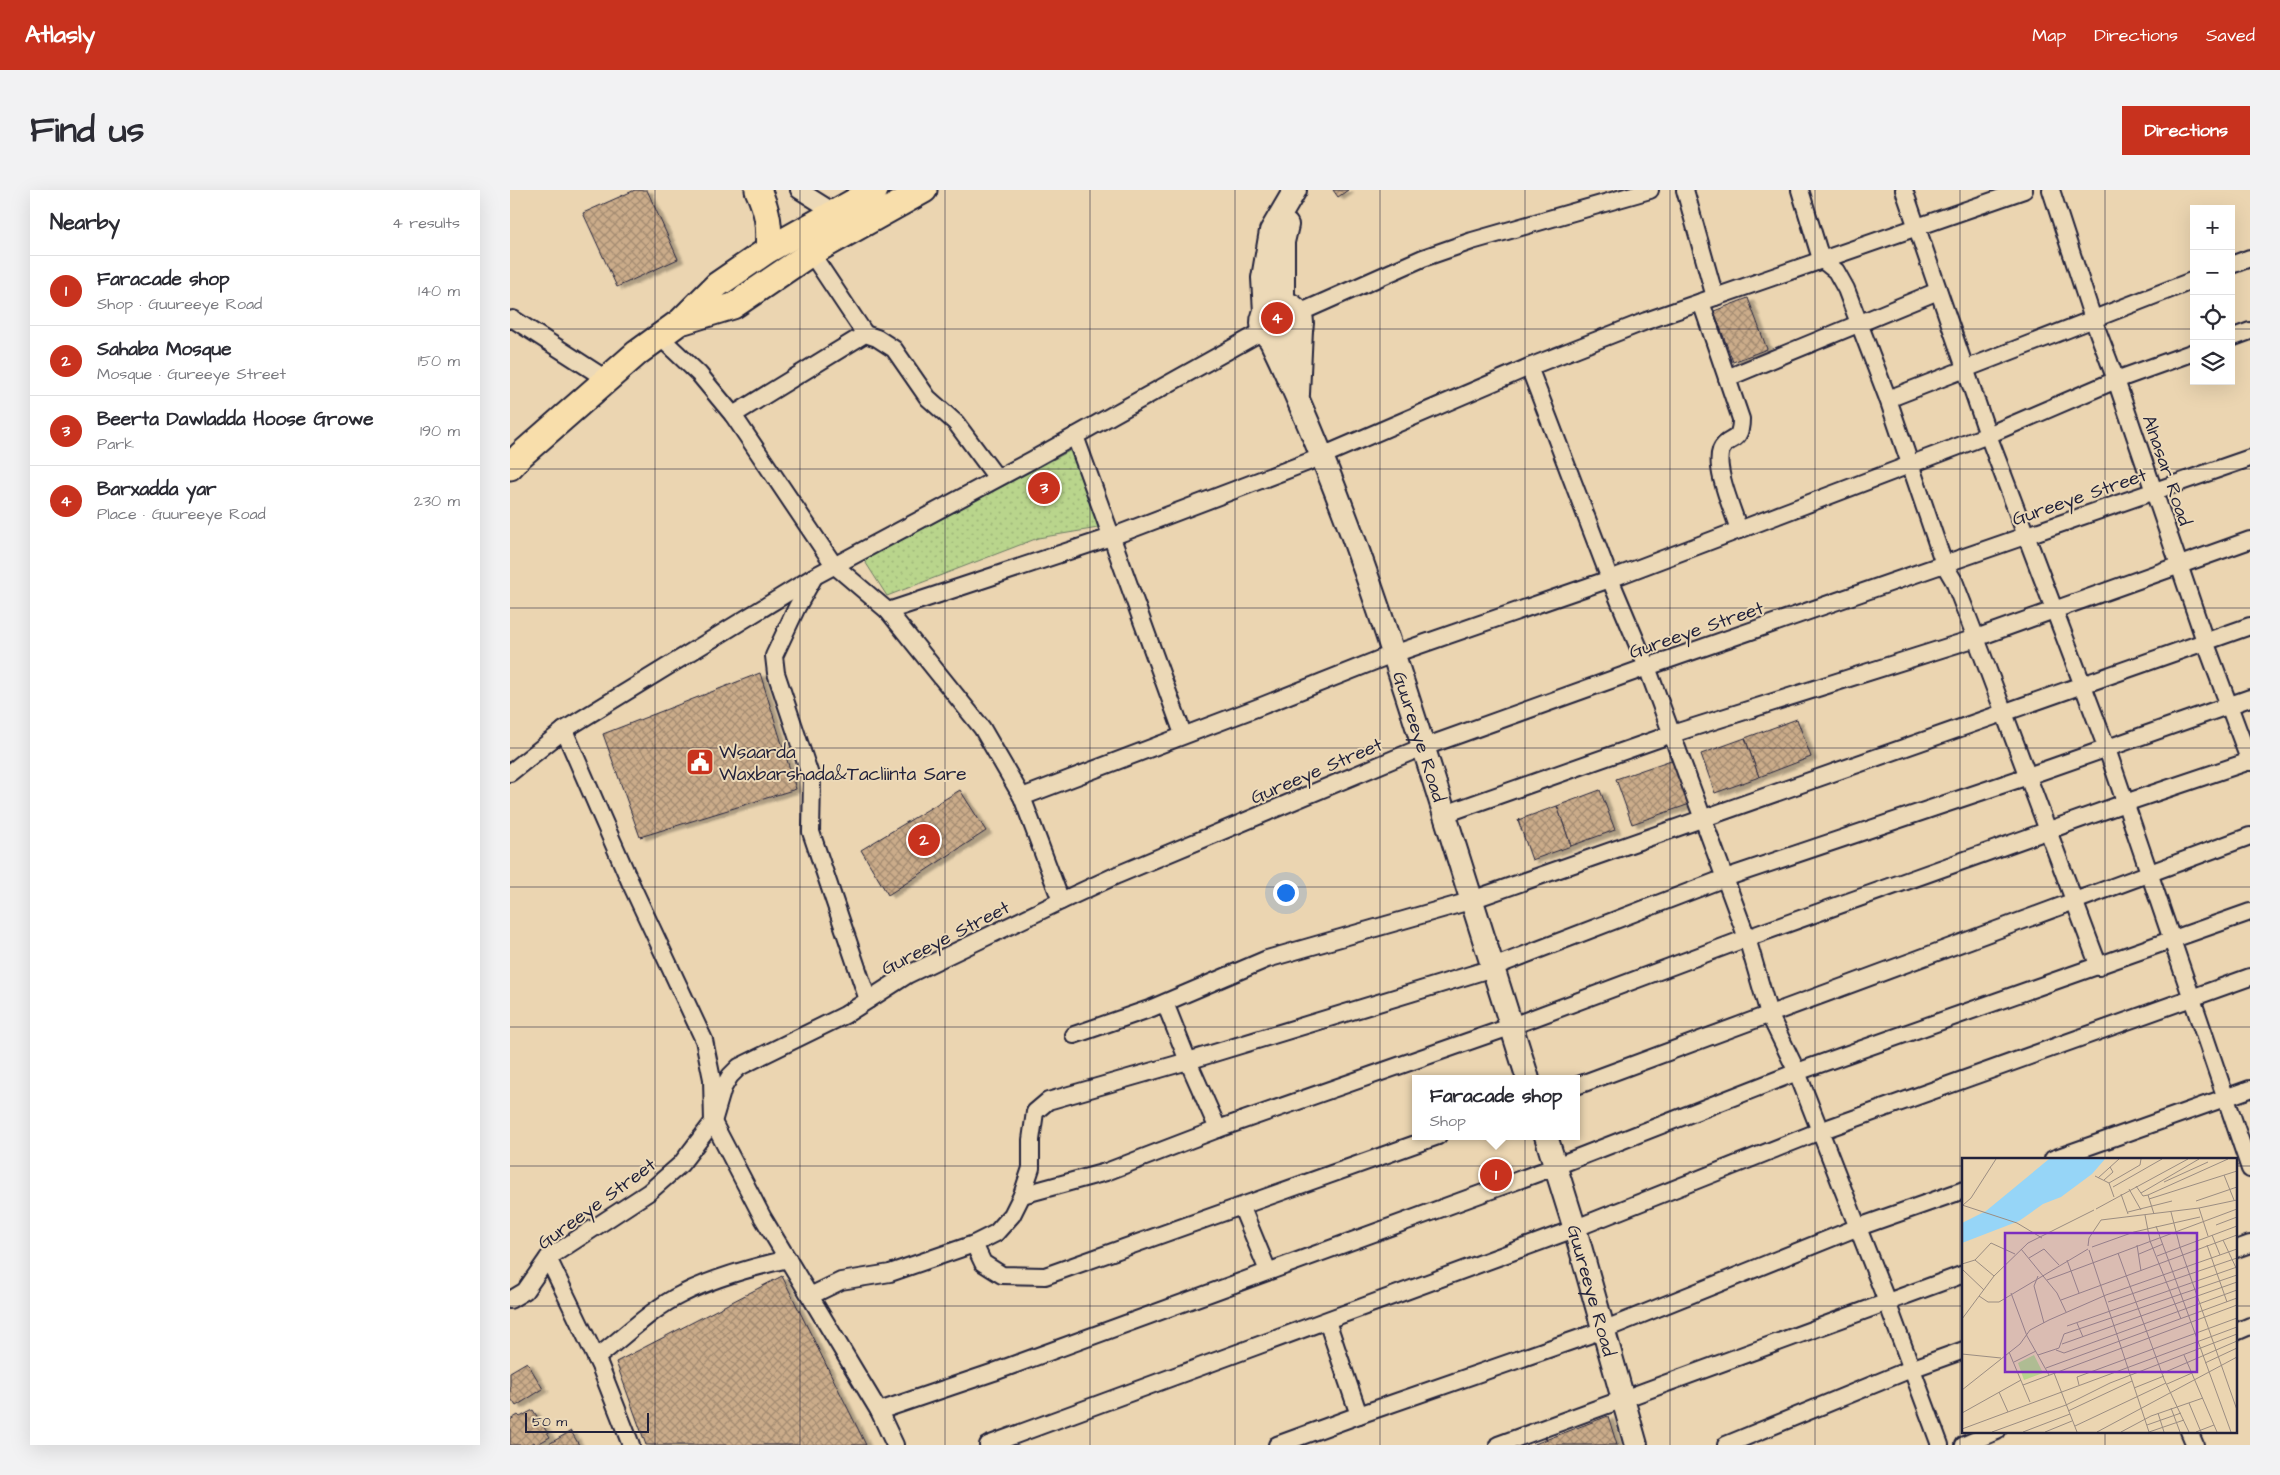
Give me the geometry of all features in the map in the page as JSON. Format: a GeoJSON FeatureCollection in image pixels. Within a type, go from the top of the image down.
{"type":"FeatureCollection","features":[{"type":"Feature","properties":{"kind":"main road"},"geometry":{"type":"LineString","coordinates":[[758,190],[767,210],[770,232],[768,250]]}},
{"type":"Feature","properties":{"kind":"main road"},"geometry":{"type":"LineString","coordinates":[[510,467],[606,379],[637,353],[682,321],[716,284],[768,250],[875,190]]}},
{"type":"Feature","properties":{"kind":"main road"},"geometry":{"type":"LineString","coordinates":[[682,321],[733,306],[811,253],[924,190]]}},
{"type":"Feature","properties":{"kind":"street"},"geometry":{"type":"LineString","coordinates":[[799,190],[834,212],[848,233]]}},
{"type":"Feature","properties":{"kind":"street"},"geometry":{"type":"LineString","coordinates":[[510,773],[564,730],[815,576],[1075,436],[1280,321],[1423,258],[1650,190]]}},
{"type":"Feature","properties":{"kind":"street"},"geometry":{"type":"LineString","coordinates":[[1685,190],[1727,378],[1741,419],[1741,431],[1736,438],[1723,446],[1720,452],[1719,468],[1739,530]]}},
{"type":"Feature","properties":{"kind":"street"},"geometry":{"type":"LineString","coordinates":[[1800,190],[1821,259],[1836,271],[1846,290],[1888,399],[1944,564],[1954,582],[1976,638],[2099,967]]}},
{"type":"Feature","properties":{"kind":"street"},"geometry":{"type":"LineString","coordinates":[[1904,190],[1988,435],[2126,803],[2250,1170],[2238,1176]]}},
{"type":"Feature","properties":{"kind":"street"},"geometry":{"type":"LineString","coordinates":[[888,611],[1111,537],[1322,455],[1529,367],[1708,299],[2024,190]]}},
{"type":"Feature","properties":{"kind":"street","name":"Alnasar Road"},"geometry":{"type":"LineString","coordinates":[[2052,190],[2093,319],[2116,380],[2205,641],[2250,762]]}},
{"type":"Feature","properties":{"kind":"street"},"geometry":{"type":"LineString","coordinates":[[1294,193],[1283,242],[1280,321],[1298,398]]}},
{"type":"Feature","properties":{"kind":"street"},"geometry":{"type":"LineString","coordinates":[[811,253],[866,334],[877,338],[894,349],[928,398],[956,423],[997,478]]}},
{"type":"Feature","properties":{"kind":"street"},"geometry":{"type":"LineString","coordinates":[[2235,264],[2250,258]]}},
{"type":"Feature","properties":{"kind":"street"},"geometry":{"type":"LineString","coordinates":[[1888,399],[2190,282]]}},
{"type":"Feature","properties":{"kind":"street"},"geometry":{"type":"LineString","coordinates":[[1727,378],[1858,322],[1938,291]]}},
{"type":"Feature","properties":{"kind":"street"},"geometry":{"type":"LineString","coordinates":[[510,320],[512,319],[606,379]]}},
{"type":"Feature","properties":{"kind":"street","name":"Guureeye Road"},"geometry":{"type":"LineString","coordinates":[[1280,321],[1298,398],[1322,455],[1395,654],[1527,1075]]}},
{"type":"Feature","properties":{"kind":"street"},"geometry":{"type":"LineString","coordinates":[[2235,337],[2250,331]]}},
{"type":"Feature","properties":{"kind":"street"},"geometry":{"type":"LineString","coordinates":[[733,415],[866,334]]}},
{"type":"Feature","properties":{"kind":"street"},"geometry":{"type":"LineString","coordinates":[[660,337],[699,374],[733,415],[834,565],[888,611],[982,728],[1022,797],[1061,901]]}},
{"type":"Feature","properties":{"kind":"street"},"geometry":{"type":"LineString","coordinates":[[1022,797],[1395,654],[1610,579],[1988,435],[2116,380],[2190,353]]}},
{"type":"Feature","properties":{"kind":"street"},"geometry":{"type":"LineString","coordinates":[[1529,367],[1610,579],[1647,667],[1703,817],[1746,938],[1769,1014],[1797,1072],[1856,1228],[1887,1302],[1940,1445]]}},
{"type":"Feature","properties":{"kind":"street"},"geometry":{"type":"LineString","coordinates":[[1075,436],[1183,734]]}},
{"type":"Feature","properties":{"kind":"street","name":"Gureeye Street"},"geometry":{"type":"LineString","coordinates":[[510,1300],[525,1291],[548,1258],[649,1192],[681,1164],[714,1122],[723,1088],[730,1076],[739,1067],[845,1014],[906,976],[1117,875],[1424,747],[1647,667],[2250,458]]}},
{"type":"Feature","properties":{"kind":"street"},"geometry":{"type":"LineString","coordinates":[[1445,814],[1672,734],[1976,638],[2250,540]]}},
{"type":"Feature","properties":{"kind":"street"},"geometry":{"type":"LineString","coordinates":[[815,576],[797,607],[774,656],[776,673],[812,781],[811,832],[868,1000]]}},
{"type":"Feature","properties":{"kind":"street"},"geometry":{"type":"LineString","coordinates":[[1074,1035],[1165,1003],[1267,959],[1472,900],[1703,817],[2250,626]]}},
{"type":"Feature","properties":{"kind":"street"},"geometry":{"type":"LineString","coordinates":[[810,1296],[841,1281],[890,1273],[974,1244],[996,1233],[1012,1215],[1022,1195],[1031,1168],[1031,1140],[1035,1112],[1048,1101],[1188,1061],[1493,967],[1725,878],[2028,776],[2250,698]]}},
{"type":"Feature","properties":{"kind":"street"},"geometry":{"type":"LineString","coordinates":[[564,730],[631,884],[704,1040],[712,1079],[714,1122],[763,1218],[879,1411],[895,1445]]}},
{"type":"Feature","properties":{"kind":"street"},"geometry":{"type":"LineString","coordinates":[[1022,1195],[1106,1172],[1218,1130],[1512,1027],[1746,938],[2126,803],[2250,762]]}},
{"type":"Feature","properties":{"kind":"street"},"geometry":{"type":"LineString","coordinates":[[1580,1085],[2250,836]]}},
{"type":"Feature","properties":{"kind":"street"},"geometry":{"type":"LineString","coordinates":[[879,1411],[994,1372],[1555,1166],[1797,1072],[2099,967],[2250,912]]}},
{"type":"Feature","properties":{"kind":"street"},"geometry":{"type":"LineString","coordinates":[[988,1445],[1575,1229],[1820,1130],[2250,977]]}},
{"type":"Feature","properties":{"kind":"street"},"geometry":{"type":"LineString","coordinates":[[1165,1003],[1218,1130]]}},
{"type":"Feature","properties":{"kind":"street"},"geometry":{"type":"LineString","coordinates":[[2056,1158],[2250,1089]]}},
{"type":"Feature","properties":{"kind":"street"},"geometry":{"type":"LineString","coordinates":[[974,1244],[983,1263],[1002,1276],[1045,1276],[1242,1208],[1427,1140]]}},
{"type":"Feature","properties":{"kind":"street","name":"Guureeye Road"},"geometry":{"type":"LineString","coordinates":[[1547,1140],[1575,1229],[1636,1445]]}},
{"type":"Feature","properties":{"kind":"street"},"geometry":{"type":"LineString","coordinates":[[1277,1445],[1602,1330],[1856,1228],[1962,1191]]}},
{"type":"Feature","properties":{"kind":"street"},"geometry":{"type":"LineString","coordinates":[[1242,1208],[1268,1271]]}},
{"type":"Feature","properties":{"kind":"street"},"geometry":{"type":"LineString","coordinates":[[2238,1248],[2250,1244]]}},
{"type":"Feature","properties":{"kind":"street"},"geometry":{"type":"LineString","coordinates":[[548,1258],[596,1358],[631,1445]]}},
{"type":"Feature","properties":{"kind":"street"},"geometry":{"type":"LineString","coordinates":[[596,1358],[682,1294],[726,1276],[788,1259]]}},
{"type":"Feature","properties":{"kind":"street"},"geometry":{"type":"LineString","coordinates":[[1498,1445],[1962,1275]]}},
{"type":"Feature","properties":{"kind":"street"},"geometry":{"type":"LineString","coordinates":[[1326,1320],[1358,1415]]}},
{"type":"Feature","properties":{"kind":"street"},"geometry":{"type":"LineString","coordinates":[[2238,1331],[2250,1326]]}},
{"type":"Feature","properties":{"kind":"street"},"geometry":{"type":"LineString","coordinates":[[1726,1445],[1911,1369],[1962,1351]]}},
{"type":"Feature","properties":{"kind":"street"},"geometry":{"type":"LineString","coordinates":[[1964,1445],[1995,1432]]}},
{"type":"Feature","properties":{"kind":"street"},"geometry":{"type":"LineString","coordinates":[[2189,1432],[2195,1445]]}},
{"type":"Feature","properties":{"kind":"green space"},"geometry":{"type":"Polygon","coordinates":[[[1077,447],[1098,528],[1038,538],[887,596],[864,560],[1077,447]]]}},
{"type":"Feature","properties":{"kind":"building"},"geometry":{"type":"Polygon","coordinates":[[[635,190],[647,190],[678,259],[617,287],[583,213],[635,190]]]}},
{"type":"Feature","properties":{"kind":"building"},"geometry":{"type":"Polygon","coordinates":[[[1333,190],[1348,190],[1338,197],[1333,190]]]}},
{"type":"Feature","properties":{"kind":"building"},"geometry":{"type":"Polygon","coordinates":[[[1748,298],[1767,349],[1733,362],[1714,311],[1748,298]]]}},
{"type":"Feature","properties":{"kind":"building","name":"Wsaarda Waxbarshada&Tacliinta Sare"},"geometry":{"type":"Polygon","coordinates":[[[760,673],[796,789],[640,837],[603,734],[760,673]]]}},
{"type":"Feature","properties":{"kind":"building"},"geometry":{"type":"Polygon","coordinates":[[[1797,719],[1811,757],[1759,777],[1745,738],[1797,719]]]}},
{"type":"Feature","properties":{"kind":"building"},"geometry":{"type":"Polygon","coordinates":[[[1745,738],[1759,777],[1715,793],[1701,754],[1745,738]]]}},
{"type":"Feature","properties":{"kind":"building"},"geometry":{"type":"Polygon","coordinates":[[[1674,759],[1690,804],[1632,824],[1616,779],[1674,759]]]}},
{"type":"Feature","properties":{"kind":"building"},"geometry":{"type":"Polygon","coordinates":[[[960,790],[986,831],[888,895],[861,850],[960,790]]]}},
{"type":"Feature","properties":{"kind":"building"},"geometry":{"type":"Polygon","coordinates":[[[1600,790],[1615,830],[1571,846],[1557,806],[1600,790]]]}},
{"type":"Feature","properties":{"kind":"building"},"geometry":{"type":"Polygon","coordinates":[[[1557,806],[1571,846],[1532,860],[1518,820],[1557,806]]]}},
{"type":"Feature","properties":{"kind":"building"},"geometry":{"type":"Polygon","coordinates":[[[782,1276],[866,1445],[646,1445],[616,1362],[782,1276]]]}},
{"type":"Feature","properties":{"kind":"building"},"geometry":{"type":"Polygon","coordinates":[[[527,1362],[543,1389],[516,1406],[510,1397],[510,1372],[527,1362]]]}},
{"type":"Feature","properties":{"kind":"building"},"geometry":{"type":"Polygon","coordinates":[[[533,1410],[550,1437],[536,1445],[534,1442],[528,1445],[510,1445],[510,1420],[533,1410]]]}},
{"type":"Feature","properties":{"kind":"building"},"geometry":{"type":"Polygon","coordinates":[[[1608,1416],[1617,1445],[1532,1445],[1608,1416]]]}},
{"type":"Feature","properties":{"kind":"building"},"geometry":{"type":"Polygon","coordinates":[[[571,1431],[579,1445],[547,1445],[571,1431]]]}},
{"type":"Feature","properties":{"kind":"place","name":"Barxadda yar"},"geometry":{"type":"Point","coordinates":[1277,318]}},
{"type":"Feature","properties":{"kind":"place","name":"Beerta Dawladda Hoose Growe"},"geometry":{"type":"Point","coordinates":[1044,488]}},
{"type":"Feature","properties":{"kind":"place","name":"Wsaarda Waxbarshada&Tacliinta Sare"},"geometry":{"type":"Point","coordinates":[700,762]}},
{"type":"Feature","properties":{"kind":"place","name":"Sahaba Mosque"},"geometry":{"type":"Point","coordinates":[924,840]}},
{"type":"Feature","properties":{"kind":"place","name":"Faracade shop"},"geometry":{"type":"Point","coordinates":[1496,1175]}}]}
